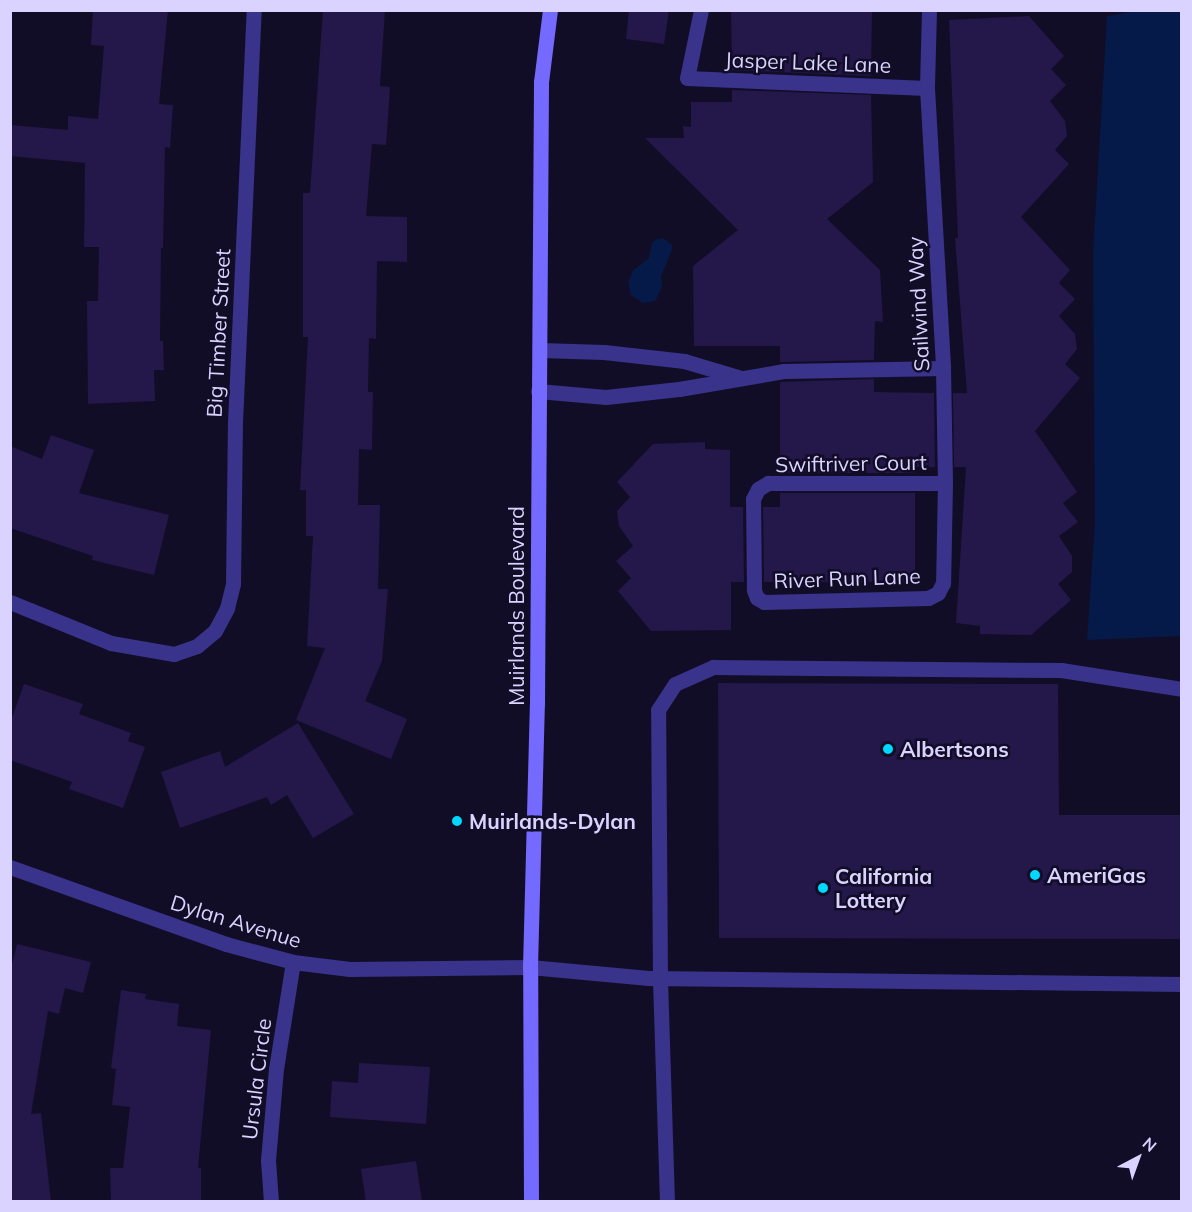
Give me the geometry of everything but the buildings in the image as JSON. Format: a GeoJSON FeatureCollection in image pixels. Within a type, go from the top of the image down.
{"type":"FeatureCollection","features":[{"type":"Feature","properties":{"kind":"main road","name":"Muirlands Boulevard"},"geometry":{"type":"LineString","coordinates":[[531,1202],[530,967],[537,704],[541,82],[550,10]]}},
{"type":"Feature","properties":{"kind":"street","name":"Big Timber Street"},"geometry":{"type":"LineString","coordinates":[[10,602],[111,643],[174,654],[197,646],[215,631],[227,608],[233,584],[235,422],[254,10]]}},
{"type":"Feature","properties":{"kind":"street","name":"Jasper Lake Lane"},"geometry":{"type":"LineString","coordinates":[[701,10],[687,78],[927,88]]}},
{"type":"Feature","properties":{"kind":"street","name":"Sailwind Way"},"geometry":{"type":"LineString","coordinates":[[929,10],[927,88],[943,368],[945,483],[943,583],[938,594]]}},
{"type":"Feature","properties":{"kind":"street"},"geometry":{"type":"LineString","coordinates":[[540,350],[604,352],[684,361],[741,378]]}},
{"type":"Feature","properties":{"kind":"street"},"geometry":{"type":"LineString","coordinates":[[538,391],[606,397],[679,389],[784,371],[943,368]]}},
{"type":"Feature","properties":{"kind":"street","name":"Swiftriver Court"},"geometry":{"type":"LineString","coordinates":[[757,598],[754,591],[753,499],[758,489],[768,483],[945,483]]}},
{"type":"Feature","properties":{"kind":"street","name":"River Run Lane"},"geometry":{"type":"LineString","coordinates":[[757,598],[764,602],[928,598],[938,594]]}},
{"type":"Feature","properties":{"kind":"street"},"geometry":{"type":"LineString","coordinates":[[667,1202],[660,978],[658,710],[675,684],[713,666],[1061,670],[1182,689]]}},
{"type":"Feature","properties":{"kind":"street","name":"Dylan Avenue"},"geometry":{"type":"LineString","coordinates":[[10,867],[226,944],[293,962],[350,969],[530,967],[660,978],[1182,984]]}},
{"type":"Feature","properties":{"kind":"street","name":"Ursula Circle"},"geometry":{"type":"LineString","coordinates":[[271,1202],[268,1160],[276,1069],[293,962]]}},
{"type":"Feature","properties":{"kind":"water"},"geometry":{"type":"Polygon","coordinates":[[[1137,11],[1181,11],[1181,636],[1087,640],[1095,520],[1093,254],[1107,16],[1137,11]]]}},
{"type":"Feature","properties":{"kind":"water"},"geometry":{"type":"Polygon","coordinates":[[[663,238],[672,245],[672,250],[661,276],[662,287],[655,301],[643,303],[631,295],[628,282],[633,271],[649,258],[652,243],[663,238]]]}},
{"type":"Feature","properties":{"kind":"place","name":"Albertsons"},"geometry":{"type":"Point","coordinates":[888,749]}},
{"type":"Feature","properties":{"kind":"place","name":"Muirlands-Dylan"},"geometry":{"type":"Point","coordinates":[457,821]}},
{"type":"Feature","properties":{"kind":"place","name":"AmeriGas"},"geometry":{"type":"Point","coordinates":[1035,875]}},
{"type":"Feature","properties":{"kind":"place","name":"California Lottery"},"geometry":{"type":"Point","coordinates":[823,888]}}]}
